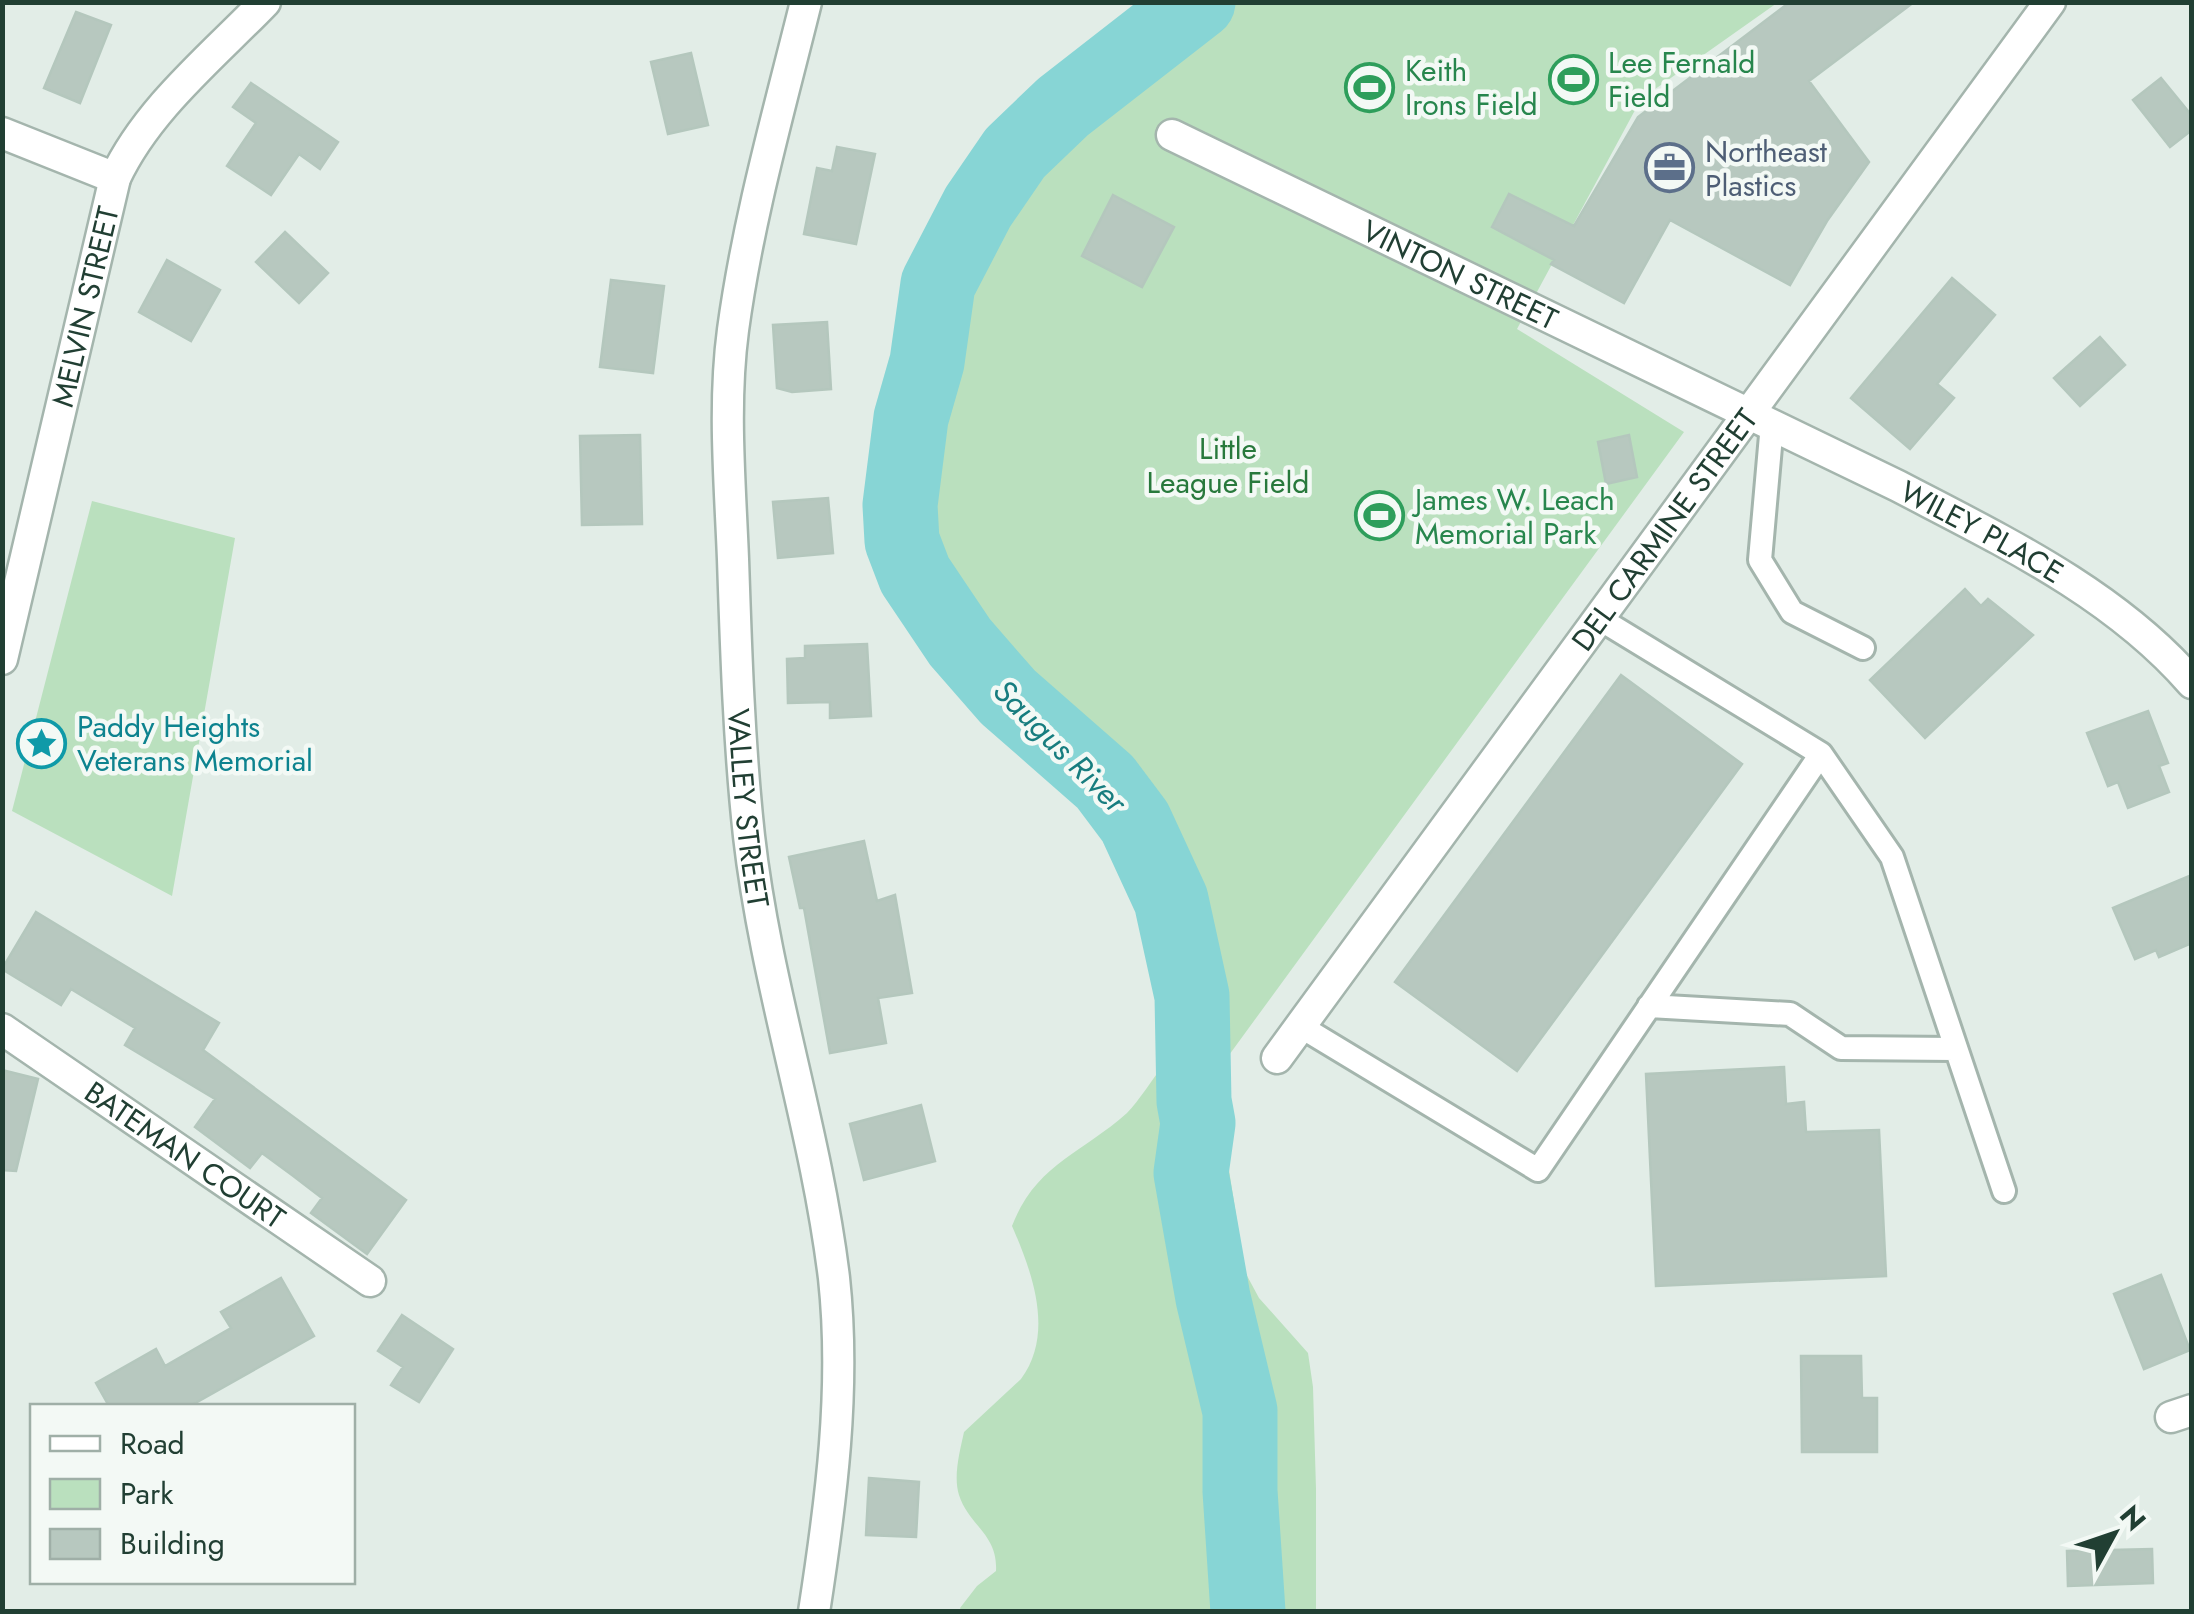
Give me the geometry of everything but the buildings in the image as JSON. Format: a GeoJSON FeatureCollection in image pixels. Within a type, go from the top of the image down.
{"type":"FeatureCollection","features":[{"type":"Feature","properties":{"kind":"street","name":"MELVIN STREET"},"geometry":{"type":"LineString","coordinates":[[2,659],[115,178],[135,143],[169,102],[265,2]]}},
{"type":"Feature","properties":{"kind":"street","name":"VALLEY STREET"},"geometry":{"type":"LineString","coordinates":[[806,2],[748,245],[733,332],[728,413],[736,654],[750,838],[772,977],[825,1213],[840,1358],[827,1527],[814,1612]]}},
{"type":"Feature","properties":{"kind":"street","name":"DEL CARMINE STREET"},"geometry":{"type":"LineString","coordinates":[[1277,1058],[1600,619],[1761,419],[2050,2]]}},
{"type":"Feature","properties":{"kind":"street"},"geometry":{"type":"LineString","coordinates":[[2,133],[115,178]]}},
{"type":"Feature","properties":{"kind":"street","name":"VINTON STREET"},"geometry":{"type":"LineString","coordinates":[[1172,135],[1761,419]]}},
{"type":"Feature","properties":{"kind":"street","name":"WILEY PLACE"},"geometry":{"type":"LineString","coordinates":[[1761,419],[1898,486],[2039,562],[2136,629],[2192,683]]}},
{"type":"Feature","properties":{"kind":"street","name":"BATEMAN COURT"},"geometry":{"type":"LineString","coordinates":[[2,1029],[370,1281]]}},
{"type":"Feature","properties":{"kind":"lane"},"geometry":{"type":"LineString","coordinates":[[1761,419],[1760,560],[1792,612],[1863,648]]}},
{"type":"Feature","properties":{"kind":"lane"},"geometry":{"type":"LineString","coordinates":[[1600,619],[1821,754],[1892,857],[2004,1191]]}},
{"type":"Feature","properties":{"kind":"lane"},"geometry":{"type":"LineString","coordinates":[[1300,1026],[1538,1170],[1821,754]]}},
{"type":"Feature","properties":{"kind":"lane"},"geometry":{"type":"LineString","coordinates":[[1650,1006],[1790,1014],[1841,1048],[1954,1048]]}},
{"type":"Feature","properties":{"kind":"green space","name":"Little League Field"},"geometry":{"type":"Polygon","coordinates":[[[1198,3],[1777,3],[1641,99],[1517,329],[1684,432],[1213,1077],[1214,1114],[1229,1170],[1245,1272],[1259,1298],[1308,1353],[1313,1387],[1316,1611],[962,1612],[960,1608],[977,1586],[996,1571],[988,1539],[969,1515],[957,1488],[964,1432],[1021,1379],[1037,1342],[1033,1282],[1012,1226],[1022,1205],[1047,1174],[1127,1113],[1165,1063],[1195,1058],[1194,1023],[1191,986],[1174,912],[1146,842],[1127,810],[1095,770],[994,682],[946,625],[919,583],[909,562],[900,523],[905,456],[927,360],[936,291],[984,196],[1006,164],[1039,130],[1198,3]]]}},
{"type":"Feature","properties":{"kind":"green space"},"geometry":{"type":"Polygon","coordinates":[[[92,501],[235,538],[172,896],[12,811],[92,501]]]}},
{"type":"Feature","properties":{"kind":"waterway","name":"Saugus River"},"geometry":{"type":"LineString","coordinates":[[1198,2],[1063,107],[1015,153],[978,207],[938,284],[927,362],[911,418],[900,505],[902,541],[915,575],[960,642],[1008,697],[1105,782],[1135,822],[1171,900],[1192,996],[1198,1123],[1191,1173],[1213,1298],[1240,1411],[1240,1491],[1248,1612]]}},
{"type":"Feature","properties":{"kind":"place","name":"Lee Fernald Field"},"geometry":{"type":"Point","coordinates":[1573,79]}},
{"type":"Feature","properties":{"kind":"place","name":"Keith Irons Field"},"geometry":{"type":"Point","coordinates":[1370,87]}},
{"type":"Feature","properties":{"kind":"place","name":"Northeast Plastics"},"geometry":{"type":"Point","coordinates":[1670,168]}},
{"type":"Feature","properties":{"kind":"place","name":"James W. Leach Memorial Park"},"geometry":{"type":"Point","coordinates":[1380,516]}},
{"type":"Feature","properties":{"kind":"place","name":"Paddy Heights Veterans Memorial"},"geometry":{"type":"Point","coordinates":[42,743]}}]}
